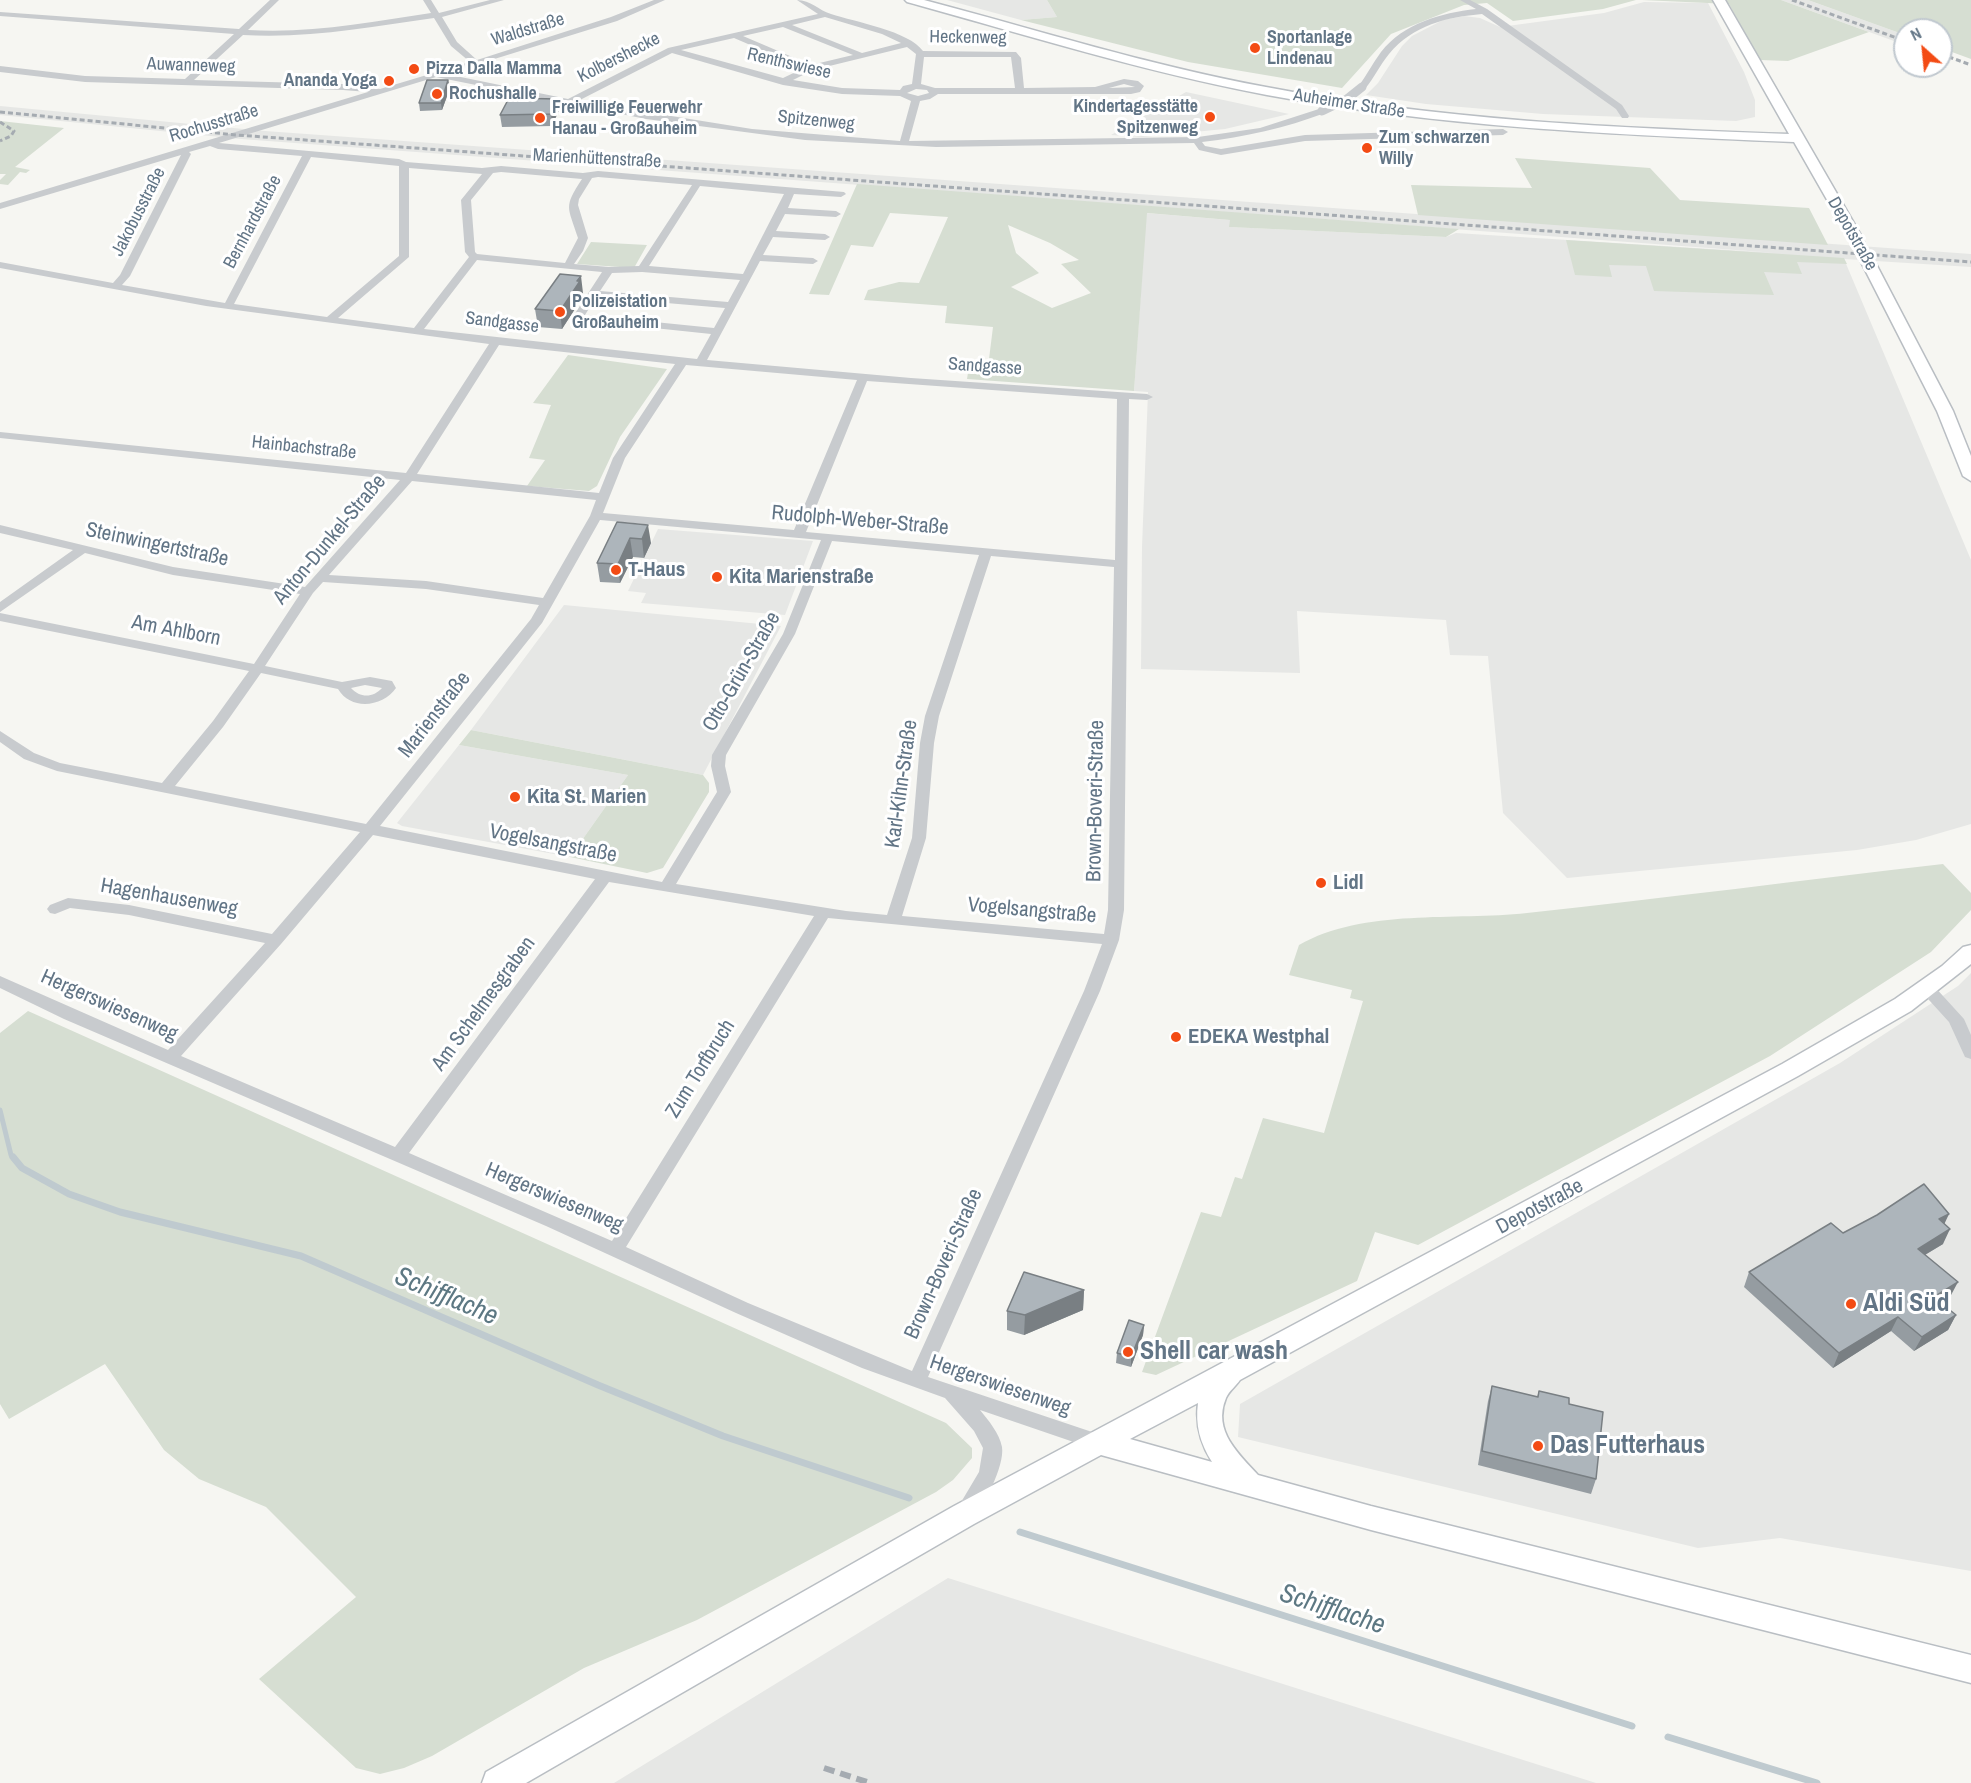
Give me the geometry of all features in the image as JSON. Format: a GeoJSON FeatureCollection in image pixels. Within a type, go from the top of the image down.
{"type":"FeatureCollection","features":[{"type":"Feature","properties":{"kind":"main road","name":"Auheimer Straße"},"geometry":{"type":"LineString","coordinates":[[911,0],[1144,64],[1226,83],[1304,97],[1410,113],[1504,123],[1795,135]]}},
{"type":"Feature","properties":{"kind":"main road","name":"Auheimer Straße"},"geometry":{"type":"LineString","coordinates":[[936,0],[1174,65],[1349,99],[1510,117],[1743,133]]}},
{"type":"Feature","properties":{"kind":"main road","name":"Depotstraße"},"geometry":{"type":"LineString","coordinates":[[1719,0],[1855,237],[1946,411],[1971,476]]}},
{"type":"Feature","properties":{"kind":"main road"},"geometry":{"type":"LineString","coordinates":[[1743,133],[1781,110]]}},
{"type":"Feature","properties":{"kind":"main road"},"geometry":{"type":"LineString","coordinates":[[1743,133],[1806,155]]}},
{"type":"Feature","properties":{"kind":"main road","name":"Depotstraße"},"geometry":{"type":"LineString","coordinates":[[497,1783],[964,1515],[1740,1098],[1866,1027],[1927,989],[1971,952]]}},
{"type":"Feature","properties":{"kind":"main road"},"geometry":{"type":"LineString","coordinates":[[1238,1368],[1224,1380],[1214,1396],[1209,1413],[1211,1432],[1214,1443],[1227,1463],[1256,1488]]}},
{"type":"Feature","properties":{"kind":"main road"},"geometry":{"type":"LineString","coordinates":[[1097,1442],[1256,1488],[1971,1669]]}},
{"type":"Feature","properties":{"kind":"street"},"geometry":{"type":"LineString","coordinates":[[187,82],[275,0]]}},
{"type":"Feature","properties":{"kind":"street"},"geometry":{"type":"LineString","coordinates":[[427,0],[454,44],[476,63]]}},
{"type":"Feature","properties":{"kind":"street"},"geometry":{"type":"LineString","coordinates":[[0,14],[238,33],[313,33],[437,15],[500,0]]}},
{"type":"Feature","properties":{"kind":"street","name":"Waldstraße"},"geometry":{"type":"LineString","coordinates":[[437,75],[595,26],[661,0]]}},
{"type":"Feature","properties":{"kind":"street"},"geometry":{"type":"LineString","coordinates":[[801,0],[825,15],[885,32],[916,48],[920,54],[916,86],[930,88],[934,91],[1096,90]]}},
{"type":"Feature","properties":{"kind":"street"},"geometry":{"type":"LineString","coordinates":[[1464,0],[1484,11],[1619,106],[1625,116]]}},
{"type":"Feature","properties":{"kind":"street","name":"Spitzenweg"},"geometry":{"type":"LineString","coordinates":[[437,75],[661,119],[839,141],[904,144],[1196,139],[1267,128],[1322,111],[1347,99],[1362,87],[1384,54],[1404,34],[1443,17],[1484,11]]}},
{"type":"Feature","properties":{"kind":"street","name":"Kolbershecke"},"geometry":{"type":"LineString","coordinates":[[569,102],[671,50],[825,15]]}},
{"type":"Feature","properties":{"kind":"street"},"geometry":{"type":"LineString","coordinates":[[784,24],[798,33],[838,45],[860,55]]}},
{"type":"Feature","properties":{"kind":"street"},"geometry":{"type":"LineString","coordinates":[[735,35],[749,45],[787,55],[810,68]]}},
{"type":"Feature","properties":{"kind":"street"},"geometry":{"type":"LineString","coordinates":[[783,82],[810,68],[909,44]]}},
{"type":"Feature","properties":{"kind":"street","name":"Renthswiese"},"geometry":{"type":"LineString","coordinates":[[671,50],[783,82],[854,93],[902,93],[916,99]]}},
{"type":"Feature","properties":{"kind":"street","name":"Heckenweg"},"geometry":{"type":"LineString","coordinates":[[920,54],[1001,52],[1013,54],[1017,58],[1020,91]]}},
{"type":"Feature","properties":{"kind":"street","name":"Auwanneweg"},"geometry":{"type":"LineString","coordinates":[[0,69],[75,78],[343,87],[381,92]]}},
{"type":"Feature","properties":{"kind":"street","name":"Rochusstraße"},"geometry":{"type":"LineString","coordinates":[[0,207],[437,75]]}},
{"type":"Feature","properties":{"kind":"street","name":"Renthswiese"},"geometry":{"type":"LineString","coordinates":[[902,93],[906,88],[916,86]]}},
{"type":"Feature","properties":{"kind":"street"},"geometry":{"type":"LineString","coordinates":[[904,144],[916,99],[931,96],[934,91]]}},
{"type":"Feature","properties":{"kind":"street","name":"Spitzenweg"},"geometry":{"type":"LineString","coordinates":[[1196,139],[1202,148],[1221,152],[1305,138],[1503,132]]}},
{"type":"Feature","properties":{"kind":"street","name":"Marienhüttenstraße"},"geometry":{"type":"LineString","coordinates":[[211,142],[218,146],[399,162],[404,165],[644,177],[841,194]]}},
{"type":"Feature","properties":{"kind":"street","name":"Jakobusstraße"},"geometry":{"type":"LineString","coordinates":[[115,287],[125,276],[186,154],[182,151]]}},
{"type":"Feature","properties":{"kind":"street","name":"Bernhardstraße"},"geometry":{"type":"LineString","coordinates":[[228,306],[308,154]]}},
{"type":"Feature","properties":{"kind":"street"},"geometry":{"type":"LineString","coordinates":[[330,320],[404,258],[404,165]]}},
{"type":"Feature","properties":{"kind":"street"},"geometry":{"type":"LineString","coordinates":[[489,171],[466,200],[470,252],[474,257],[609,270],[642,269],[746,277]]}},
{"type":"Feature","properties":{"kind":"street"},"geometry":{"type":"LineString","coordinates":[[568,265],[578,251],[583,238],[573,205],[576,195],[589,175]]}},
{"type":"Feature","properties":{"kind":"street"},"geometry":{"type":"LineString","coordinates":[[642,269],[698,183]]}},
{"type":"Feature","properties":{"kind":"street"},"geometry":{"type":"LineString","coordinates":[[700,364],[782,211],[790,194],[787,191]]}},
{"type":"Feature","properties":{"kind":"street"},"geometry":{"type":"LineString","coordinates":[[782,211],[836,214]]}},
{"type":"Feature","properties":{"kind":"street"},"geometry":{"type":"LineString","coordinates":[[769,234],[825,237]]}},
{"type":"Feature","properties":{"kind":"street"},"geometry":{"type":"LineString","coordinates":[[417,330],[474,257]]}},
{"type":"Feature","properties":{"kind":"street"},"geometry":{"type":"LineString","coordinates":[[756,258],[813,261]]}},
{"type":"Feature","properties":{"kind":"street","name":"Sandgasse"},"geometry":{"type":"LineString","coordinates":[[0,266],[228,306],[682,362],[1147,397]]}},
{"type":"Feature","properties":{"kind":"street"},"geometry":{"type":"LineString","coordinates":[[609,270],[579,315],[587,320],[717,331]]}},
{"type":"Feature","properties":{"kind":"street"},"geometry":{"type":"LineString","coordinates":[[594,294],[731,305]]}},
{"type":"Feature","properties":{"kind":"street","name":"Anton-Dunkel-Straße"},"geometry":{"type":"LineString","coordinates":[[165,789],[218,724],[318,578],[409,477],[497,340]]}},
{"type":"Feature","properties":{"kind":"street","name":"Marienstraße"},"geometry":{"type":"LineString","coordinates":[[170,1058],[276,940],[371,829],[537,620],[596,516],[619,458],[682,362]]}},
{"type":"Feature","properties":{"kind":"street"},"geometry":{"type":"LineString","coordinates":[[798,535],[864,376]]}},
{"type":"Feature","properties":{"kind":"street","name":"Brown-Boveri-Straße"},"geometry":{"type":"LineString","coordinates":[[917,1381],[1092,992],[1111,940],[1116,910],[1118,855],[1123,396]]}},
{"type":"Feature","properties":{"kind":"street","name":"Hainbachstraße"},"geometry":{"type":"LineString","coordinates":[[0,435],[604,497]]}},
{"type":"Feature","properties":{"kind":"street","name":"Rudolph-Weber-Straße"},"geometry":{"type":"LineString","coordinates":[[596,516],[1120,564]]}},
{"type":"Feature","properties":{"kind":"street","name":"Steinwingertstraße"},"geometry":{"type":"LineString","coordinates":[[0,529],[173,571],[308,591]]}},
{"type":"Feature","properties":{"kind":"street","name":"Otto-Grün-Straße"},"geometry":{"type":"LineString","coordinates":[[666,888],[724,792],[718,766],[719,755],[789,634],[828,537]]}},
{"type":"Feature","properties":{"kind":"street"},"geometry":{"type":"LineString","coordinates":[[0,608],[81,550]]}},
{"type":"Feature","properties":{"kind":"street","name":"Karl-Kihn-Straße"},"geometry":{"type":"LineString","coordinates":[[893,919],[919,838],[930,723],[986,552]]}},
{"type":"Feature","properties":{"kind":"street"},"geometry":{"type":"LineString","coordinates":[[318,578],[426,585],[547,602]]}},
{"type":"Feature","properties":{"kind":"street","name":"Am Ahlborn"},"geometry":{"type":"LineString","coordinates":[[0,617],[343,686]]}},
{"type":"Feature","properties":{"kind":"street","name":"Vogelsangstraße"},"geometry":{"type":"LineString","coordinates":[[0,735],[29,756],[47,764],[666,888],[824,913],[1111,940]]}},
{"type":"Feature","properties":{"kind":"street","name":"Am Schelmesgraben"},"geometry":{"type":"LineString","coordinates":[[397,1156],[605,876]]}},
{"type":"Feature","properties":{"kind":"street","name":"Hagenhausenweg"},"geometry":{"type":"LineString","coordinates":[[55,909],[68,903],[129,910],[276,940]]}},
{"type":"Feature","properties":{"kind":"street","name":"Zum Torfbruch"},"geometry":{"type":"LineString","coordinates":[[616,1249],[824,913]]}},
{"type":"Feature","properties":{"kind":"street","name":"Hergerswiesenweg"},"geometry":{"type":"LineString","coordinates":[[0,981],[70,1015],[616,1249],[742,1308],[917,1381],[1097,1442]]}},
{"type":"Feature","properties":{"kind":"street"},"geometry":{"type":"LineString","coordinates":[[1927,989],[1956,1019],[1971,1053]]}},
{"type":"Feature","properties":{"kind":"street"},"geometry":{"type":"LineString","coordinates":[[949,1392],[982,1425],[994,1447],[994,1458],[987,1476],[964,1515]]}},
{"type":"Feature","properties":{"kind":"shaded area"},"geometry":{"type":"Polygon","coordinates":[[[947,0],[1047,0],[1057,17],[1021,20],[947,0]]]}},
{"type":"Feature","properties":{"kind":"shaded area","name":"Sportanlage Lindenau"},"geometry":{"type":"Polygon","coordinates":[[[1047,0],[1636,0],[1603,9],[1513,21],[1487,3],[1464,5],[1391,34],[1342,88],[1188,62],[1021,20],[1057,17],[1047,0]]]}},
{"type":"Feature","properties":{"kind":"shaded area"},"geometry":{"type":"Polygon","coordinates":[[[1642,0],[1781,0],[1869,32],[1788,61],[1760,60],[1729,4],[1642,0]]]}},
{"type":"Feature","properties":{"kind":"shaded area"},"geometry":{"type":"Polygon","coordinates":[[[1781,0],[1808,0],[1893,31],[1893,41],[1781,0]]]}},
{"type":"Feature","properties":{"kind":"shaded area"},"geometry":{"type":"Polygon","coordinates":[[[1808,0],[1971,0],[1971,59],[1953,52],[1953,18],[1893,18],[1893,31],[1808,0]]]}},
{"type":"Feature","properties":{"kind":"shaded area"},"geometry":{"type":"Polygon","coordinates":[[[1644,2],[1708,3],[1744,72],[1755,100],[1755,117],[1736,121],[1543,114],[1426,104],[1366,95],[1378,83],[1402,46],[1412,36],[1443,20],[1464,16],[1480,18],[1500,27],[1604,13],[1644,2]]]}},
{"type":"Feature","properties":{"kind":"shaded area","name":"Kindertagesstätte Spitzenweg"},"geometry":{"type":"Polygon","coordinates":[[[1186,92],[1289,114],[1225,129],[1142,137],[1111,135],[1186,92]]]}},
{"type":"Feature","properties":{"kind":"shaded area"},"geometry":{"type":"Polygon","coordinates":[[[0,106],[265,131],[1971,254],[1971,267],[1844,259],[1971,560],[1971,824],[1916,840],[1857,850],[1567,878],[1503,813],[1488,656],[1450,655],[1446,620],[1297,611],[1300,673],[1141,669],[1142,547],[1148,392],[1134,391],[1146,213],[1230,220],[1230,227],[1446,237],[1456,233],[1776,253],[241,139],[0,115],[0,106]]]}},
{"type":"Feature","properties":{"kind":"shaded area"},"geometry":{"type":"Polygon","coordinates":[[[0,121],[64,128],[15,167],[30,170],[26,173],[20,172],[8,185],[0,184],[0,180],[6,174],[0,174],[0,121]]]}},
{"type":"Feature","properties":{"kind":"shaded area"},"geometry":{"type":"Polygon","coordinates":[[[1515,158],[1650,168],[1680,200],[1809,208],[1828,245],[1418,215],[1411,185],[1532,188],[1515,158]]]}},
{"type":"Feature","properties":{"kind":"shaded area"},"geometry":{"type":"Polygon","coordinates":[[[857,184],[1459,229],[1446,237],[1229,227],[1230,220],[1147,213],[1134,391],[967,379],[969,366],[988,367],[993,327],[945,323],[947,306],[864,300],[868,290],[899,282],[919,283],[948,217],[890,213],[873,247],[851,245],[829,295],[809,294],[857,184]],[[1008,225],[1016,253],[1039,273],[1011,287],[1052,308],[1091,293],[1061,264],[1079,260],[1050,243],[1008,225]]]}},
{"type":"Feature","properties":{"kind":"shaded area"},"geometry":{"type":"Polygon","coordinates":[[[1566,240],[1844,258],[1847,264],[1797,262],[1802,274],[1764,272],[1774,295],[1654,291],[1646,266],[1609,265],[1612,277],[1575,275],[1566,240]]]}},
{"type":"Feature","properties":{"kind":"shaded area"},"geometry":{"type":"Polygon","coordinates":[[[591,242],[647,245],[634,268],[577,264],[591,242]]]}},
{"type":"Feature","properties":{"kind":"shaded area"},"geometry":{"type":"Polygon","coordinates":[[[568,355],[667,369],[620,437],[597,486],[589,491],[527,486],[545,460],[529,458],[551,405],[533,403],[568,355]]]}},
{"type":"Feature","properties":{"kind":"shaded area","name":"Kita Marienstraße"},"geometry":{"type":"Polygon","coordinates":[[[658,529],[813,541],[785,615],[641,603],[646,593],[628,591],[658,529]]]}},
{"type":"Feature","properties":{"kind":"shaded area"},"geometry":{"type":"Polygon","coordinates":[[[564,605],[781,626],[703,775],[471,730],[564,605]]]}},
{"type":"Feature","properties":{"kind":"shaded area"},"geometry":{"type":"Polygon","coordinates":[[[471,730],[703,775],[709,783],[709,792],[663,868],[647,873],[570,857],[628,775],[459,745],[471,730]]]}},
{"type":"Feature","properties":{"kind":"shaded area","name":"Kita St. Marien"},"geometry":{"type":"Polygon","coordinates":[[[459,745],[628,775],[570,857],[402,826],[397,823],[459,745]]]}},
{"type":"Feature","properties":{"kind":"shaded area"},"geometry":{"type":"Polygon","coordinates":[[[1943,864],[1971,893],[1971,910],[1931,952],[1770,1056],[1418,1245],[1375,1232],[1357,1281],[1156,1375],[1142,1372],[1201,1212],[1221,1217],[1235,1177],[1242,1179],[1263,1118],[1324,1133],[1363,1001],[1350,998],[1352,990],[1289,975],[1299,945],[1325,933],[1381,921],[1527,913],[1943,864]]]}},
{"type":"Feature","properties":{"kind":"shaded area"},"geometry":{"type":"Polygon","coordinates":[[[1971,973],[1971,1571],[1780,1538],[1698,1548],[1238,1437],[1240,1404],[1840,1063],[1958,986],[1971,973]]]}},
{"type":"Feature","properties":{"kind":"shaded area"},"geometry":{"type":"Polygon","coordinates":[[[28,1011],[946,1423],[972,1448],[972,1458],[953,1480],[936,1492],[697,1620],[584,1668],[432,1756],[404,1768],[380,1774],[356,1768],[259,1679],[356,1597],[266,1507],[199,1479],[164,1450],[105,1364],[9,1419],[0,1404],[0,1033],[28,1011]]]}},
{"type":"Feature","properties":{"kind":"shaded area"},"geometry":{"type":"Polygon","coordinates":[[[948,1578],[1596,1783],[614,1783],[948,1578]]]}},
{"type":"Feature","properties":{"kind":"building"},"geometry":{"type":"Polygon","coordinates":[[[427,80],[448,80],[441,103],[419,103],[427,80]]]}},
{"type":"Feature","properties":{"kind":"building"},"geometry":{"type":"Polygon","coordinates":[[[509,98],[557,99],[551,114],[500,115],[509,98]]]}},
{"type":"Feature","properties":{"kind":"building"},"geometry":{"type":"Polygon","coordinates":[[[560,274],[581,276],[560,311],[535,309],[560,274]]]}},
{"type":"Feature","properties":{"kind":"building"},"geometry":{"type":"Polygon","coordinates":[[[617,522],[648,525],[642,539],[630,538],[618,564],[597,563],[617,522]]]}},
{"type":"Feature","properties":{"kind":"building","name":"Aldi Süd"},"geometry":{"type":"Polygon","coordinates":[[[1924,1184],[1949,1214],[1939,1219],[1950,1229],[1918,1249],[1958,1282],[1934,1297],[1956,1315],[1922,1337],[1898,1317],[1839,1353],[1749,1272],[1831,1223],[1843,1233],[1877,1215],[1924,1184]]]}},
{"type":"Feature","properties":{"kind":"building"},"geometry":{"type":"Polygon","coordinates":[[[1024,1272],[1084,1290],[1025,1315],[1007,1311],[1024,1272]]]}},
{"type":"Feature","properties":{"kind":"building"},"geometry":{"type":"Polygon","coordinates":[[[1129,1320],[1144,1325],[1131,1357],[1117,1353],[1129,1320]]]}},
{"type":"Feature","properties":{"kind":"building","name":"Das Futterhaus"},"geometry":{"type":"Polygon","coordinates":[[[1492,1386],[1538,1397],[1539,1391],[1569,1398],[1569,1404],[1603,1412],[1596,1479],[1482,1451],[1492,1386]]]}},
{"type":"Feature","properties":{"kind":"waterway","name":"Schifflache"},"geometry":{"type":"LineString","coordinates":[[0,1110],[14,1159]]}},
{"type":"Feature","properties":{"kind":"waterway","name":"Schifflache"},"geometry":{"type":"LineString","coordinates":[[13,1157],[22,1168],[69,1194],[120,1212],[301,1256],[598,1385],[723,1436],[909,1498]]}},
{"type":"Feature","properties":{"kind":"waterway","name":"Schifflache"},"geometry":{"type":"LineString","coordinates":[[1020,1532],[1632,1726]]}},
{"type":"Feature","properties":{"kind":"waterway","name":"Schifflache"},"geometry":{"type":"LineString","coordinates":[[1668,1737],[1817,1783]]}},
{"type":"Feature","properties":{"kind":"railway"},"geometry":{"type":"LineString","coordinates":[[1792,0],[1893,37]]}},
{"type":"Feature","properties":{"kind":"railway"},"geometry":{"type":"LineString","coordinates":[[1953,58],[1971,65]]}},
{"type":"Feature","properties":{"kind":"railway"},"geometry":{"type":"LineString","coordinates":[[0,112],[237,135],[1971,262]]}},
{"type":"Feature","properties":{"kind":"railway"},"geometry":{"type":"LineString","coordinates":[[0,122],[14,131],[11,136],[0,141]]}},
{"type":"Feature","properties":{"kind":"railway"},"geometry":{"type":"LineString","coordinates":[[824,1768],[870,1783]]}},
{"type":"Feature","properties":{"kind":"place","name":"Sportanlage Lindenau"},"geometry":{"type":"Point","coordinates":[1255,48]}},
{"type":"Feature","properties":{"kind":"place","name":"Pizza Dalla Mamma"},"geometry":{"type":"Point","coordinates":[414,69]}},
{"type":"Feature","properties":{"kind":"place","name":"Ananda Yoga"},"geometry":{"type":"Point","coordinates":[389,81]}},
{"type":"Feature","properties":{"kind":"place","name":"Rochushalle"},"geometry":{"type":"Point","coordinates":[437,94]}},
{"type":"Feature","properties":{"kind":"place","name":"Kindertagesstätte Spitzenweg"},"geometry":{"type":"Point","coordinates":[1210,117]}},
{"type":"Feature","properties":{"kind":"place","name":"Freiwillige Feuerwehr Hanau - Großauheim"},"geometry":{"type":"Point","coordinates":[540,118]}},
{"type":"Feature","properties":{"kind":"place","name":"Zum schwarzen Willy"},"geometry":{"type":"Point","coordinates":[1367,148]}},
{"type":"Feature","properties":{"kind":"place","name":"Polizeistation Großauheim"},"geometry":{"type":"Point","coordinates":[560,312]}},
{"type":"Feature","properties":{"kind":"place","name":"T-Haus"},"geometry":{"type":"Point","coordinates":[616,570]}},
{"type":"Feature","properties":{"kind":"place","name":"Kita Marienstraße"},"geometry":{"type":"Point","coordinates":[717,577]}},
{"type":"Feature","properties":{"kind":"place","name":"Kita St. Marien"},"geometry":{"type":"Point","coordinates":[515,797]}},
{"type":"Feature","properties":{"kind":"place","name":"Lidl"},"geometry":{"type":"Point","coordinates":[1321,883]}},
{"type":"Feature","properties":{"kind":"place","name":"EDEKA Westphal"},"geometry":{"type":"Point","coordinates":[1176,1037]}},
{"type":"Feature","properties":{"kind":"place","name":"Aldi Süd"},"geometry":{"type":"Point","coordinates":[1851,1304]}},
{"type":"Feature","properties":{"kind":"place","name":"Shell car wash"},"geometry":{"type":"Point","coordinates":[1128,1352]}},
{"type":"Feature","properties":{"kind":"place","name":"Das Futterhaus"},"geometry":{"type":"Point","coordinates":[1538,1446]}}]}
